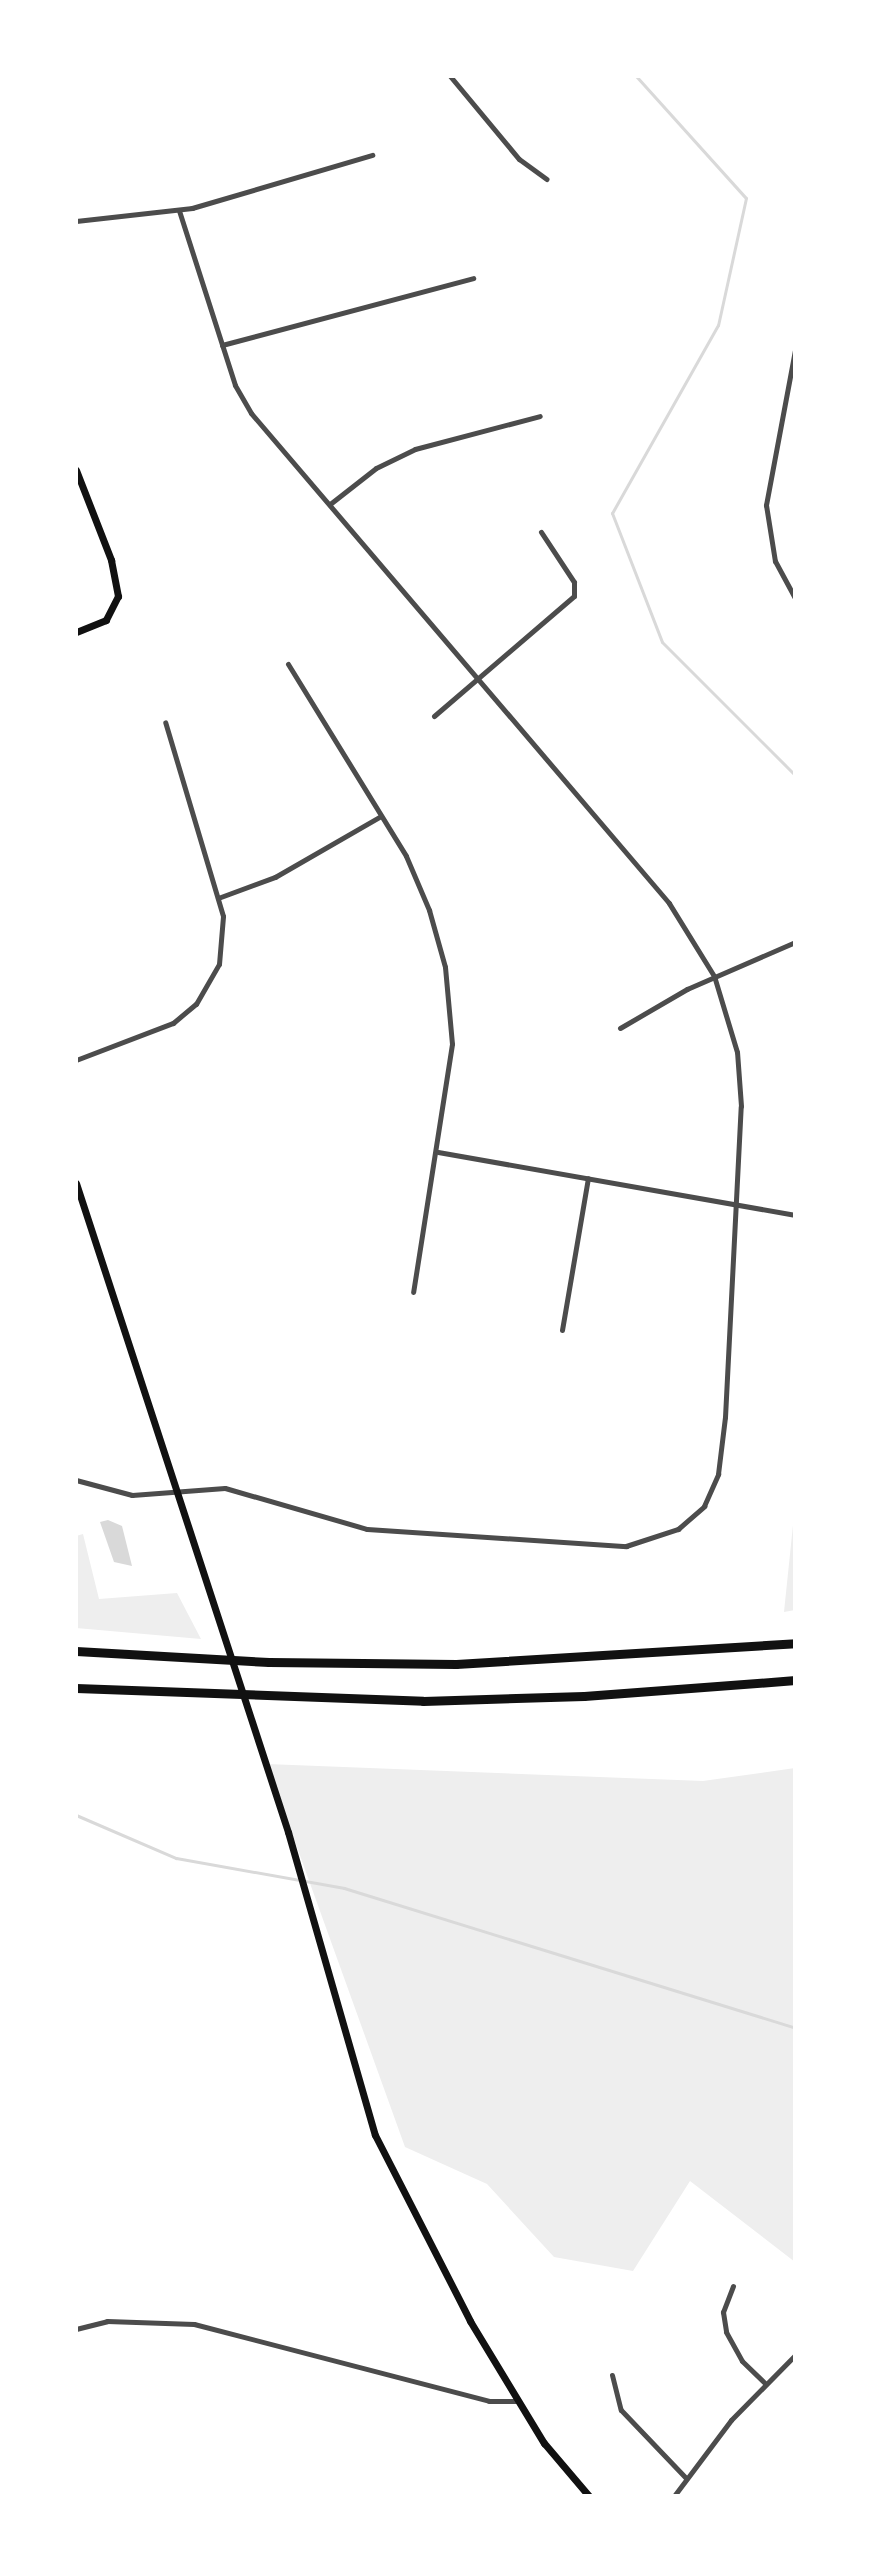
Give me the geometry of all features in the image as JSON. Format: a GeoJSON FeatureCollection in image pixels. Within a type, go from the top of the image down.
{"type":"FeatureCollection","features":[{"type":"Feature","properties":{"kind":"highway"},"geometry":{"type":"LineString","coordinates":[[76,1651],[269,1662],[538,1662],[795,1643]]}},
{"type":"Feature","properties":{"kind":"highway"},"geometry":{"type":"LineString","coordinates":[[76,1688],[277,1699],[526,1699],[795,1680]]}},
{"type":"Feature","properties":{"kind":"main road"},"geometry":{"type":"LineString","coordinates":[[76,470],[111,560],[118,596],[106,620],[76,632]]}},
{"type":"Feature","properties":{"kind":"main road"},"geometry":{"type":"LineString","coordinates":[[76,1183],[178,1491],[299,1874],[375,2135],[451,2287],[517,2401],[544,2443],[589,2496]]}},
{"type":"Feature","properties":{"kind":"street"},"geometry":{"type":"LineString","coordinates":[[450,76],[519,159],[547,179]]}},
{"type":"Feature","properties":{"kind":"street"},"geometry":{"type":"LineString","coordinates":[[76,221],[179,211],[295,181],[372,155]]}},
{"type":"Feature","properties":{"kind":"street"},"geometry":{"type":"LineString","coordinates":[[76,1480],[132,1495],[225,1488],[335,1523],[441,1537],[626,1546],[678,1529],[704,1506],[718,1474],[737,1204],[740,1079],[731,1026],[714,976],[669,903],[251,413],[222,345],[179,211]]}},
{"type":"Feature","properties":{"kind":"street"},"geometry":{"type":"LineString","coordinates":[[222,345],[473,278]]}},
{"type":"Feature","properties":{"kind":"street"},"geometry":{"type":"LineString","coordinates":[[795,350],[766,505],[775,561],[795,598]]}},
{"type":"Feature","properties":{"kind":"street"},"geometry":{"type":"LineString","coordinates":[[330,504],[364,476],[415,449],[540,416]]}},
{"type":"Feature","properties":{"kind":"street"},"geometry":{"type":"LineString","coordinates":[[434,716],[574,596],[574,582],[541,532]]}},
{"type":"Feature","properties":{"kind":"street"},"geometry":{"type":"LineString","coordinates":[[288,664],[418,883],[445,967],[452,1044],[438,1152],[413,1292]]}},
{"type":"Feature","properties":{"kind":"street"},"geometry":{"type":"LineString","coordinates":[[76,1060],[155,1032],[196,1004],[214,979],[223,950],[218,898],[165,722]]}},
{"type":"Feature","properties":{"kind":"street"},"geometry":{"type":"LineString","coordinates":[[218,898],[275,877],[381,816]]}},
{"type":"Feature","properties":{"kind":"street"},"geometry":{"type":"LineString","coordinates":[[620,1028],[714,976],[795,942]]}},
{"type":"Feature","properties":{"kind":"street"},"geometry":{"type":"LineString","coordinates":[[438,1152],[795,1215]]}},
{"type":"Feature","properties":{"kind":"street"},"geometry":{"type":"LineString","coordinates":[[562,1330],[588,1178]]}},
{"type":"Feature","properties":{"kind":"street"},"geometry":{"type":"LineString","coordinates":[[733,2286],[723,2312],[726,2332],[742,2361],[766,2384]]}},
{"type":"Feature","properties":{"kind":"street"},"geometry":{"type":"LineString","coordinates":[[76,2329],[107,2321],[194,2324],[489,2401],[517,2401]]}},
{"type":"Feature","properties":{"kind":"street"},"geometry":{"type":"LineString","coordinates":[[674,2496],[766,2384],[795,2355]]}},
{"type":"Feature","properties":{"kind":"street"},"geometry":{"type":"LineString","coordinates":[[612,2375],[621,2410],[686,2478]]}},
{"type":"Feature","properties":{"kind":"shaded area"},"geometry":{"type":"Polygon","coordinates":[[[795,1506],[795,1610],[784,1612],[795,1506]]]}},
{"type":"Feature","properties":{"kind":"shaded area"},"geometry":{"type":"Polygon","coordinates":[[[108,1520],[122,1526],[132,1566],[114,1562],[100,1522],[108,1520]]]}},
{"type":"Feature","properties":{"kind":"shaded area"},"geometry":{"type":"Polygon","coordinates":[[[83,1534],[99,1599],[177,1593],[201,1639],[76,1628],[76,1536],[83,1534]]]}},
{"type":"Feature","properties":{"kind":"shaded area"},"geometry":{"type":"Polygon","coordinates":[[[267,1764],[703,1781],[795,1768],[795,2262],[690,2181],[633,2271],[554,2257],[487,2184],[405,2147],[267,1764]]]}},
{"type":"Feature","properties":{"kind":"waterway"},"geometry":{"type":"LineString","coordinates":[[636,76],[746,198],[718,325],[612,513],[662,642],[795,775]]}},
{"type":"Feature","properties":{"kind":"waterway"},"geometry":{"type":"LineString","coordinates":[[76,1815],[176,1858],[344,1888],[795,2028]]}}]}
